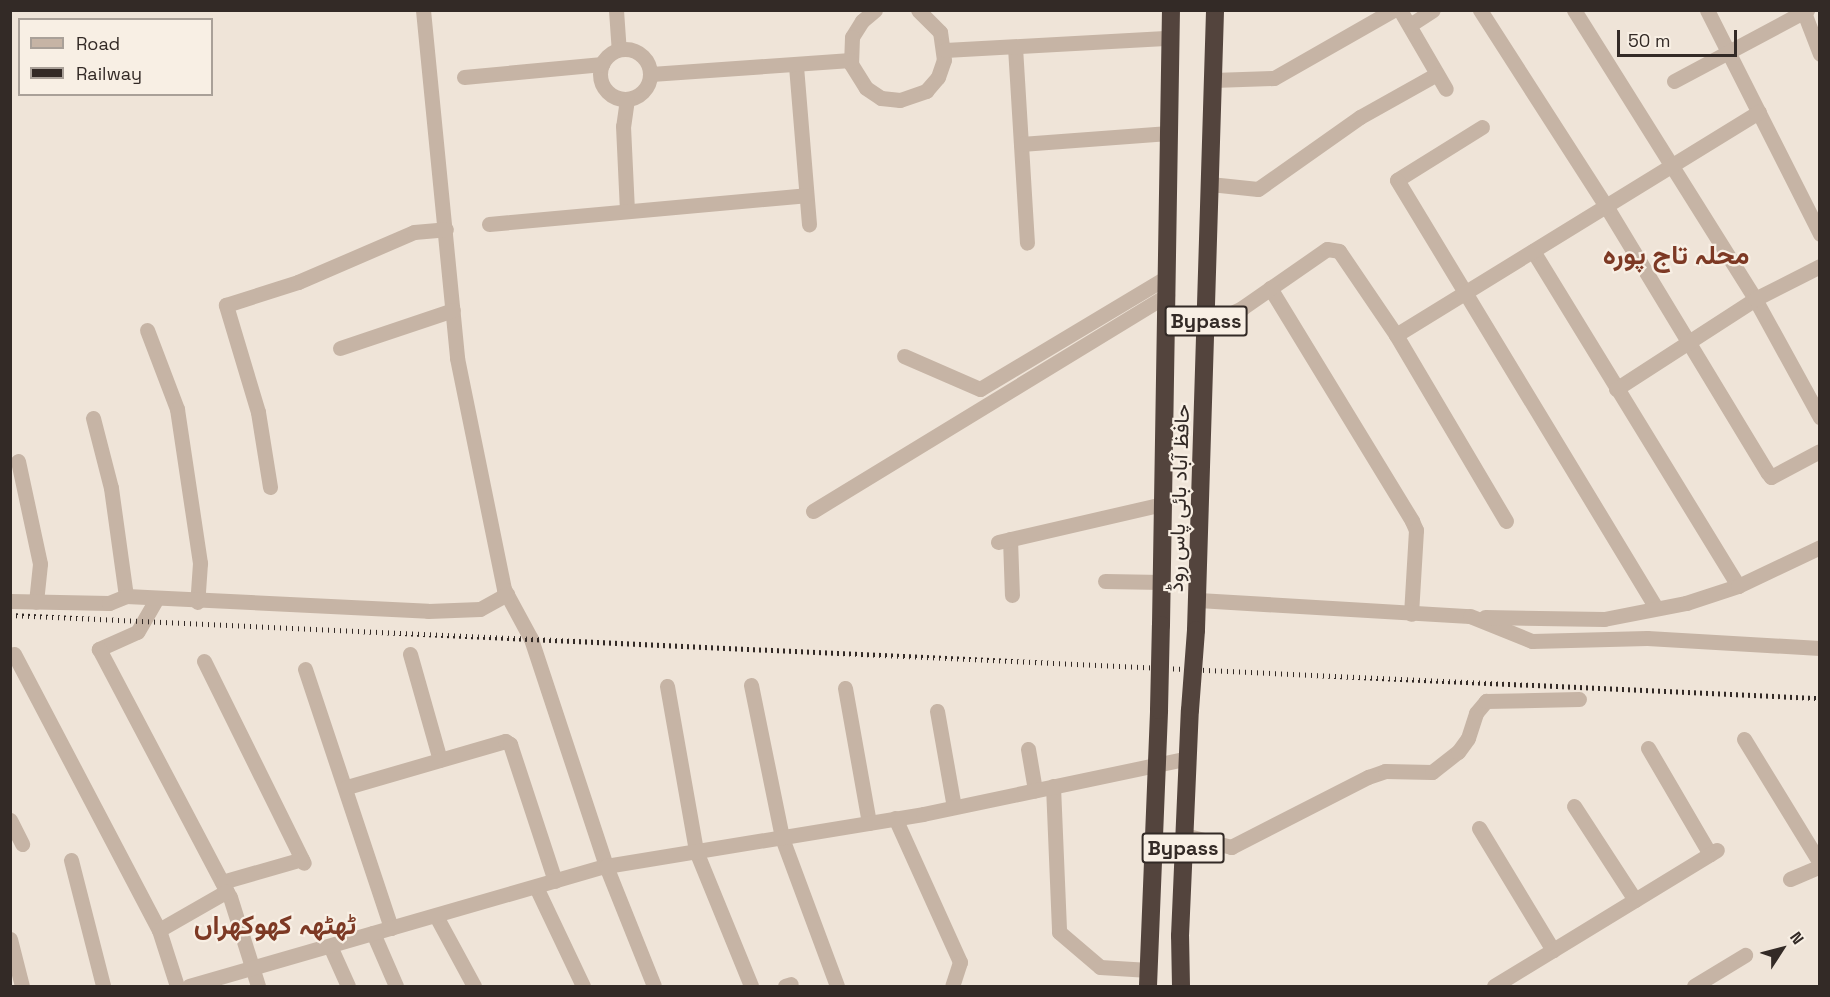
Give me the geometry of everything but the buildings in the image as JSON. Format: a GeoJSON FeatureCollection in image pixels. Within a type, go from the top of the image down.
{"type":"FeatureCollection","features":[{"type":"Feature","properties":{"kind":"highway","name":"حافظ آباد بائی پاس روڈ"},"geometry":{"type":"LineString","coordinates":[[1148,978],[1159,710],[1171,10]]}},
{"type":"Feature","properties":{"kind":"highway","name":"حافظ آباد بائی پاس روڈ"},"geometry":{"type":"LineString","coordinates":[[1181,987],[1184,835],[1198,600],[1215,10]]}},
{"type":"Feature","properties":{"kind":"street"},"geometry":{"type":"LineString","coordinates":[[423,10],[457,358],[507,594],[531,639],[606,866],[654,987]]}},
{"type":"Feature","properties":{"kind":"street"},"geometry":{"type":"LineString","coordinates":[[616,10],[619,49]]}},
{"type":"Feature","properties":{"kind":"street"},"geometry":{"type":"LineString","coordinates":[[875,10],[856,28],[850,60],[866,88],[882,98],[900,100],[918,96],[933,85],[942,69],[945,50],[935,24],[918,10]]}},
{"type":"Feature","properties":{"kind":"street"},"geometry":{"type":"LineString","coordinates":[[1213,80],[1274,78],[1393,10]]}},
{"type":"Feature","properties":{"kind":"street"},"geometry":{"type":"LineString","coordinates":[[1400,10],[1446,89]]}},
{"type":"Feature","properties":{"kind":"street"},"geometry":{"type":"LineString","coordinates":[[1410,25],[1433,10]]}},
{"type":"Feature","properties":{"kind":"street"},"geometry":{"type":"LineString","coordinates":[[1480,10],[1606,207],[1771,477],[1820,451]]}},
{"type":"Feature","properties":{"kind":"street"},"geometry":{"type":"LineString","coordinates":[[1574,10],[1755,299],[1820,417]]}},
{"type":"Feature","properties":{"kind":"street"},"geometry":{"type":"LineString","coordinates":[[1707,10],[1820,234]]}},
{"type":"Feature","properties":{"kind":"street"},"geometry":{"type":"LineString","coordinates":[[1674,81],[1805,11],[1820,54]]}},
{"type":"Feature","properties":{"kind":"street"},"geometry":{"type":"LineString","coordinates":[[945,50],[1170,38]]}},
{"type":"Feature","properties":{"kind":"street"},"geometry":{"type":"LineString","coordinates":[[1015,46],[1027,243]]}},
{"type":"Feature","properties":{"kind":"street"},"geometry":{"type":"LineString","coordinates":[[464,77],[602,64],[619,49]]}},
{"type":"Feature","properties":{"kind":"street"},"geometry":{"type":"LineString","coordinates":[[602,64],[604,87],[616,98],[627,99],[645,90],[651,74],[641,54],[619,49]]}},
{"type":"Feature","properties":{"kind":"street"},"geometry":{"type":"LineString","coordinates":[[651,74],[796,66],[850,60]]}},
{"type":"Feature","properties":{"kind":"street"},"geometry":{"type":"LineString","coordinates":[[796,66],[809,224]]}},
{"type":"Feature","properties":{"kind":"street"},"geometry":{"type":"LineString","coordinates":[[1210,184],[1258,189],[1360,117],[1437,74]]}},
{"type":"Feature","properties":{"kind":"street"},"geometry":{"type":"LineString","coordinates":[[627,99],[623,126],[627,211]]}},
{"type":"Feature","properties":{"kind":"street"},"geometry":{"type":"LineString","coordinates":[[1396,335],[1759,112]]}},
{"type":"Feature","properties":{"kind":"street"},"geometry":{"type":"LineString","coordinates":[[1482,127],[1397,180],[1463,295],[1656,607]]}},
{"type":"Feature","properties":{"kind":"street"},"geometry":{"type":"LineString","coordinates":[[1021,144],[1169,134]]}},
{"type":"Feature","properties":{"kind":"street"},"geometry":{"type":"LineString","coordinates":[[489,224],[806,195]]}},
{"type":"Feature","properties":{"kind":"street"},"geometry":{"type":"LineString","coordinates":[[270,488],[258,412],[226,305],[298,282],[414,232],[446,229]]}},
{"type":"Feature","properties":{"kind":"street"},"geometry":{"type":"LineString","coordinates":[[1206,325],[1333,248],[1396,335],[1506,522]]}},
{"type":"Feature","properties":{"kind":"street"},"geometry":{"type":"LineString","coordinates":[[1533,251],[1738,586]]}},
{"type":"Feature","properties":{"kind":"street"},"geometry":{"type":"LineString","coordinates":[[1616,389],[1688,340],[1755,299],[1820,266]]}},
{"type":"Feature","properties":{"kind":"street"},"geometry":{"type":"LineString","coordinates":[[904,357],[980,389],[1167,286]]}},
{"type":"Feature","properties":{"kind":"street"},"geometry":{"type":"LineString","coordinates":[[813,511],[1167,286]]}},
{"type":"Feature","properties":{"kind":"street"},"geometry":{"type":"LineString","coordinates":[[1270,288],[1416,530],[1411,614]]}},
{"type":"Feature","properties":{"kind":"street"},"geometry":{"type":"LineString","coordinates":[[340,348],[453,310]]}},
{"type":"Feature","properties":{"kind":"street"},"geometry":{"type":"LineString","coordinates":[[147,330],[177,409],[200,563],[197,602]]}},
{"type":"Feature","properties":{"kind":"street"},"geometry":{"type":"LineString","coordinates":[[93,418],[111,488],[126,596]]}},
{"type":"Feature","properties":{"kind":"street"},"geometry":{"type":"LineString","coordinates":[[18,461],[40,564],[36,602]]}},
{"type":"Feature","properties":{"kind":"street"},"geometry":{"type":"LineString","coordinates":[[1012,595],[1004,540],[1163,504]]}},
{"type":"Feature","properties":{"kind":"street"},"geometry":{"type":"LineString","coordinates":[[1198,600],[1411,614],[1604,619],[1656,607],[1686,603],[1738,586],[1820,548]]}},
{"type":"Feature","properties":{"kind":"street"},"geometry":{"type":"LineString","coordinates":[[1105,581],[1162,582]]}},
{"type":"Feature","properties":{"kind":"street"},"geometry":{"type":"LineString","coordinates":[[10,601],[110,603],[126,596],[197,602],[480,609],[507,594]]}},
{"type":"Feature","properties":{"kind":"street"},"geometry":{"type":"LineString","coordinates":[[157,598],[137,632],[99,649],[224,886],[258,987]]}},
{"type":"Feature","properties":{"kind":"street"},"geometry":{"type":"LineString","coordinates":[[1470,616],[1532,641],[1647,638],[1820,648]]}},
{"type":"Feature","properties":{"kind":"street"},"geometry":{"type":"LineString","coordinates":[[14,654],[159,930],[177,987]]}},
{"type":"Feature","properties":{"kind":"street"},"geometry":{"type":"LineString","coordinates":[[410,654],[440,760]]}},
{"type":"Feature","properties":{"kind":"street"},"geometry":{"type":"LineString","coordinates":[[159,930],[224,886],[303,861],[204,661]]}},
{"type":"Feature","properties":{"kind":"street"},"geometry":{"type":"LineString","coordinates":[[305,669],[391,928]]}},
{"type":"Feature","properties":{"kind":"street"},"geometry":{"type":"LineString","coordinates":[[751,685],[782,838],[837,987]]}},
{"type":"Feature","properties":{"kind":"street"},"geometry":{"type":"LineString","coordinates":[[667,686],[696,851],[751,987]]}},
{"type":"Feature","properties":{"kind":"street"},"geometry":{"type":"LineString","coordinates":[[845,688],[869,823]]}},
{"type":"Feature","properties":{"kind":"street"},"geometry":{"type":"LineString","coordinates":[[1184,835],[1230,847],[1368,777],[1385,771],[1432,772],[1458,752],[1468,738],[1476,713],[1486,701],[1579,699]]}},
{"type":"Feature","properties":{"kind":"street"},"geometry":{"type":"LineString","coordinates":[[937,711],[954,807]]}},
{"type":"Feature","properties":{"kind":"street"},"geometry":{"type":"LineString","coordinates":[[1744,739],[1820,864],[1790,879]]}},
{"type":"Feature","properties":{"kind":"street"},"geometry":{"type":"LineString","coordinates":[[346,787],[505,741],[510,744],[555,881]]}},
{"type":"Feature","properties":{"kind":"street"},"geometry":{"type":"LineString","coordinates":[[1494,987],[1713,852],[1648,748]]}},
{"type":"Feature","properties":{"kind":"street"},"geometry":{"type":"LineString","coordinates":[[1028,749],[1035,790]]}},
{"type":"Feature","properties":{"kind":"street"},"geometry":{"type":"LineString","coordinates":[[189,987],[606,866],[869,823],[1188,758]]}},
{"type":"Feature","properties":{"kind":"street"},"geometry":{"type":"LineString","coordinates":[[1053,786],[1059,932],[1100,967],[1148,978]]}},
{"type":"Feature","properties":{"kind":"street"},"geometry":{"type":"LineString","coordinates":[[1574,806],[1635,900]]}},
{"type":"Feature","properties":{"kind":"street"},"geometry":{"type":"LineString","coordinates":[[895,818],[960,962],[952,987]]}},
{"type":"Feature","properties":{"kind":"street"},"geometry":{"type":"LineString","coordinates":[[10,820],[19,845]]}},
{"type":"Feature","properties":{"kind":"street"},"geometry":{"type":"LineString","coordinates":[[1479,828],[1554,950]]}},
{"type":"Feature","properties":{"kind":"street"},"geometry":{"type":"LineString","coordinates":[[71,860],[103,987]]}},
{"type":"Feature","properties":{"kind":"street"},"geometry":{"type":"LineString","coordinates":[[536,886],[583,987]]}},
{"type":"Feature","properties":{"kind":"street"},"geometry":{"type":"LineString","coordinates":[[436,916],[474,987]]}},
{"type":"Feature","properties":{"kind":"street"},"geometry":{"type":"LineString","coordinates":[[373,933],[396,987]]}},
{"type":"Feature","properties":{"kind":"street"},"geometry":{"type":"LineString","coordinates":[[10,939],[22,987]]}},
{"type":"Feature","properties":{"kind":"street"},"geometry":{"type":"LineString","coordinates":[[330,946],[348,987]]}},
{"type":"Feature","properties":{"kind":"street"},"geometry":{"type":"LineString","coordinates":[[1694,987],[1745,955]]}},
{"type":"Feature","properties":{"kind":"railway"},"geometry":{"type":"LineString","coordinates":[[10,615],[1820,698]]}},
{"type":"Feature","properties":{"kind":"district","name":"محلہ تاج پورہ"},"geometry":{"type":"Point","coordinates":[1676,255]}},
{"type":"Feature","properties":{"kind":"district","name":"ٹھٹھہ کھوکھراں"},"geometry":{"type":"Point","coordinates":[275,925]}}]}
